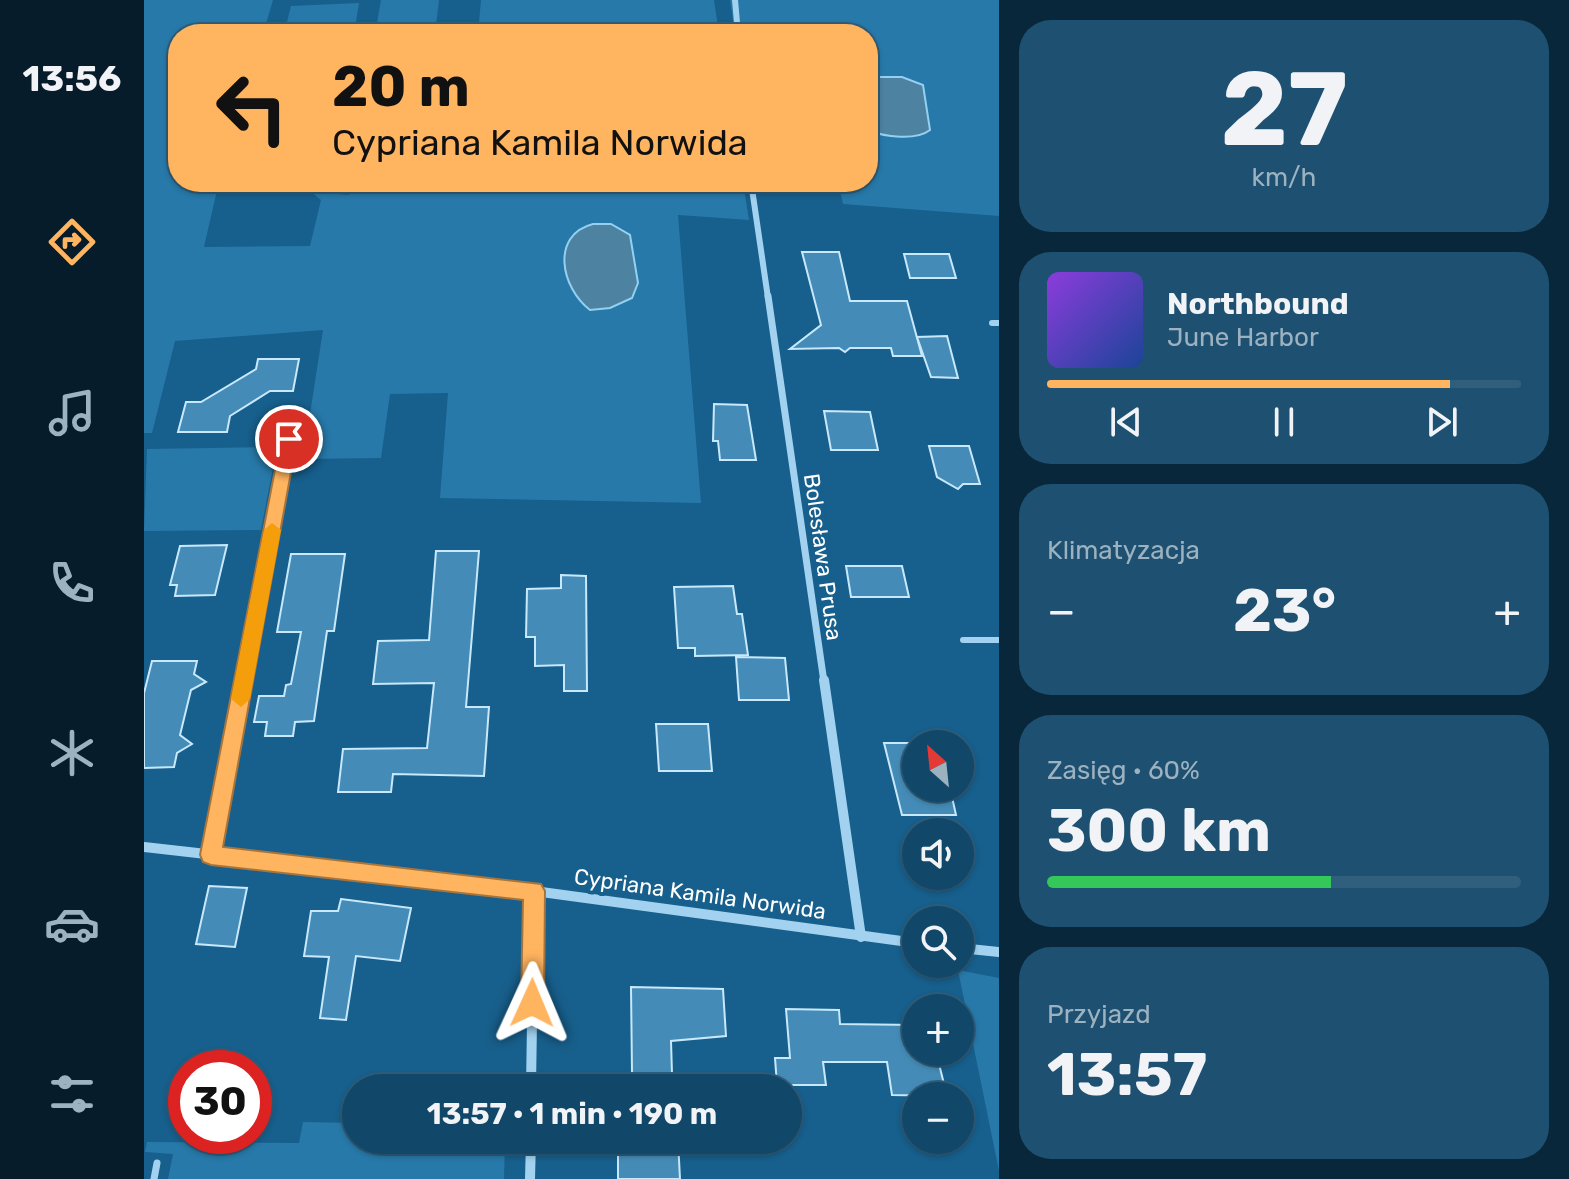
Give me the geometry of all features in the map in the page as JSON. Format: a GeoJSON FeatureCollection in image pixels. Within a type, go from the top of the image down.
{"type":"FeatureCollection","features":[{"type":"Feature","properties":{"kind":"street"},"geometry":{"type":"LineString","coordinates":[[735,0],[737,24]]}},
{"type":"Feature","properties":{"kind":"street","name":"Bolesława Prusa"},"geometry":{"type":"LineString","coordinates":[[752,192],[861,937]]}},
{"type":"Feature","properties":{"kind":"street","name":"Cypriana Kamila Norwida"},"geometry":{"type":"LineString","coordinates":[[144,847],[534,891],[902,941]]}},
{"type":"Feature","properties":{"kind":"street"},"geometry":{"type":"LineString","coordinates":[[531,1074],[534,891]]}},
{"type":"Feature","properties":{"kind":"street"},"geometry":{"type":"LineString","coordinates":[[974,949],[999,952]]}},
{"type":"Feature","properties":{"kind":"street"},"geometry":{"type":"LineString","coordinates":[[530,1179],[531,1154]]}},
{"type":"Feature","properties":{"kind":"lane"},"geometry":{"type":"LineString","coordinates":[[211,855],[289,439]]}},
{"type":"Feature","properties":{"kind":"lane"},"geometry":{"type":"LineString","coordinates":[[963,640],[999,640]]}},
{"type":"Feature","properties":{"kind":"lane"},"geometry":{"type":"LineString","coordinates":[[154,1179],[157,1163]]}},
{"type":"Feature","properties":{"kind":"shaded area"},"geometry":{"type":"Polygon","coordinates":[[[144,0],[273,0],[266,24],[168,24],[168,192],[217,192],[204,247],[310,246],[321,200],[311,192],[349,195],[349,192],[745,192],[749,220],[678,215],[701,503],[440,498],[448,393],[390,394],[381,458],[303,459],[323,330],[175,341],[152,433],[144,433],[144,0]]]}},
{"type":"Feature","properties":{"kind":"shaded area"},"geometry":{"type":"Polygon","coordinates":[[[381,0],[439,0],[436,24],[377,24],[381,0]]]}},
{"type":"Feature","properties":{"kind":"shaded area"},"geometry":{"type":"Polygon","coordinates":[[[481,0],[714,0],[718,24],[479,24],[481,0]]]}},
{"type":"Feature","properties":{"kind":"shaded area"},"geometry":{"type":"Polygon","coordinates":[[[730,0],[999,0],[999,216],[843,204],[840,192],[878,192],[878,135],[930,130],[923,85],[878,78],[878,24],[734,24],[730,0]]]}},
{"type":"Feature","properties":{"kind":"shaded area"},"geometry":{"type":"Polygon","coordinates":[[[359,3],[356,24],[286,24],[291,6],[359,3]]]}},
{"type":"Feature","properties":{"kind":"shaded area"},"geometry":{"type":"Polygon","coordinates":[[[878,77],[902,77],[923,85],[930,130],[917,136],[878,133],[878,77]]]}},
{"type":"Feature","properties":{"kind":"shaded area"},"geometry":{"type":"Polygon","coordinates":[[[593,224],[611,224],[630,235],[638,283],[632,298],[610,308],[590,310],[572,289],[564,263],[570,239],[579,230],[593,224]]]}},
{"type":"Feature","properties":{"kind":"shaded area"},"geometry":{"type":"Polygon","coordinates":[[[277,447],[261,530],[144,531],[147,449],[277,447]]]}},
{"type":"Feature","properties":{"kind":"shaded area"},"geometry":{"type":"Polygon","coordinates":[[[974,973],[999,978],[999,1171],[974,1048],[974,994],[963,994],[960,978],[974,978],[974,973]]]}},
{"type":"Feature","properties":{"kind":"shaded area"},"geometry":{"type":"Polygon","coordinates":[[[303,1122],[342,1123],[342,1154],[505,1154],[504,1179],[168,1179],[173,1154],[272,1154],[272,1143],[299,1143],[303,1122]]]}},
{"type":"Feature","properties":{"kind":"shaded area"},"geometry":{"type":"Polygon","coordinates":[[[147,1142],[168,1142],[168,1154],[145,1152],[147,1142]]]}},
{"type":"Feature","properties":{"kind":"building"},"geometry":{"type":"Polygon","coordinates":[[[802,252],[839,252],[850,301],[907,301],[922,356],[893,356],[891,348],[850,348],[845,352],[839,348],[790,349],[821,325],[802,252]]]}},
{"type":"Feature","properties":{"kind":"building"},"geometry":{"type":"Polygon","coordinates":[[[904,254],[949,254],[956,278],[910,278],[904,254]]]}},
{"type":"Feature","properties":{"kind":"building"},"geometry":{"type":"Polygon","coordinates":[[[947,336],[958,378],[931,377],[917,337],[947,336]]]}},
{"type":"Feature","properties":{"kind":"building"},"geometry":{"type":"Polygon","coordinates":[[[258,359],[299,359],[293,391],[270,391],[230,416],[227,432],[178,432],[186,402],[201,402],[256,369],[258,359]]]}},
{"type":"Feature","properties":{"kind":"building"},"geometry":{"type":"Polygon","coordinates":[[[714,404],[747,405],[756,460],[720,460],[718,441],[713,441],[714,404]]]}},
{"type":"Feature","properties":{"kind":"building"},"geometry":{"type":"Polygon","coordinates":[[[824,411],[870,412],[878,450],[831,450],[824,411]]]}},
{"type":"Feature","properties":{"kind":"building"},"geometry":{"type":"Polygon","coordinates":[[[929,446],[969,446],[980,484],[963,484],[958,489],[937,477],[929,446]]]}},
{"type":"Feature","properties":{"kind":"building"},"geometry":{"type":"Polygon","coordinates":[[[227,545],[215,595],[175,596],[177,585],[170,585],[180,546],[227,545]]]}},
{"type":"Feature","properties":{"kind":"building"},"geometry":{"type":"Polygon","coordinates":[[[436,551],[479,551],[466,707],[489,707],[484,776],[393,774],[391,792],[338,792],[343,749],[427,748],[434,683],[373,684],[378,641],[429,640],[436,551]]]}},
{"type":"Feature","properties":{"kind":"building"},"geometry":{"type":"Polygon","coordinates":[[[291,554],[345,554],[334,631],[327,631],[314,721],[295,722],[293,736],[265,736],[267,722],[254,722],[259,696],[284,696],[286,685],[291,684],[301,632],[277,632],[291,554]]]}},
{"type":"Feature","properties":{"kind":"building"},"geometry":{"type":"Polygon","coordinates":[[[846,566],[902,566],[909,597],[851,597],[846,566]]]}},
{"type":"Feature","properties":{"kind":"building"},"geometry":{"type":"Polygon","coordinates":[[[561,575],[586,576],[587,691],[564,691],[564,665],[535,666],[535,637],[526,637],[527,589],[561,588],[561,575]]]}},
{"type":"Feature","properties":{"kind":"building"},"geometry":{"type":"Polygon","coordinates":[[[733,586],[737,614],[742,614],[748,655],[695,656],[695,648],[678,648],[674,587],[733,586]]]}},
{"type":"Feature","properties":{"kind":"building"},"geometry":{"type":"Polygon","coordinates":[[[736,657],[785,658],[789,700],[739,700],[736,657]]]}},
{"type":"Feature","properties":{"kind":"building"},"geometry":{"type":"Polygon","coordinates":[[[152,661],[197,661],[194,674],[206,682],[191,690],[180,735],[192,744],[177,753],[174,767],[144,768],[144,693],[152,661]]]}},
{"type":"Feature","properties":{"kind":"building"},"geometry":{"type":"Polygon","coordinates":[[[656,724],[708,724],[712,771],[659,771],[656,724]]]}},
{"type":"Feature","properties":{"kind":"building"},"geometry":{"type":"Polygon","coordinates":[[[884,743],[902,743],[902,802],[953,802],[956,815],[902,815],[884,743]]]}},
{"type":"Feature","properties":{"kind":"building"},"geometry":{"type":"Polygon","coordinates":[[[209,886],[247,888],[235,947],[196,944],[209,886]]]}},
{"type":"Feature","properties":{"kind":"building"},"geometry":{"type":"Polygon","coordinates":[[[341,899],[411,908],[400,961],[356,956],[346,1020],[320,1018],[329,957],[304,956],[311,911],[338,911],[341,899]]]}},
{"type":"Feature","properties":{"kind":"building"},"geometry":{"type":"Polygon","coordinates":[[[631,987],[723,989],[726,1036],[671,1041],[672,1074],[632,1073],[631,987]]]}},
{"type":"Feature","properties":{"kind":"building"},"geometry":{"type":"Polygon","coordinates":[[[786,1009],[839,1010],[840,1024],[902,1025],[902,1066],[940,1066],[944,1082],[902,1082],[902,1095],[892,1095],[887,1062],[823,1062],[826,1085],[802,1085],[802,1074],[776,1074],[775,1058],[790,1058],[786,1009]]]}},
{"type":"Feature","properties":{"kind":"building"},"geometry":{"type":"Polygon","coordinates":[[[618,1154],[679,1154],[680,1179],[618,1179],[618,1154]]]}},
{"type":"Feature","properties":{"kind":"slow traffic"},"geometry":{"type":"LineString","coordinates":[[241,699],[272,530]]}},
{"type":"Feature","properties":{"kind":"route"},"geometry":{"type":"LineString","coordinates":[[289,439],[211,855],[534,891],[532,1003]]}}]}
